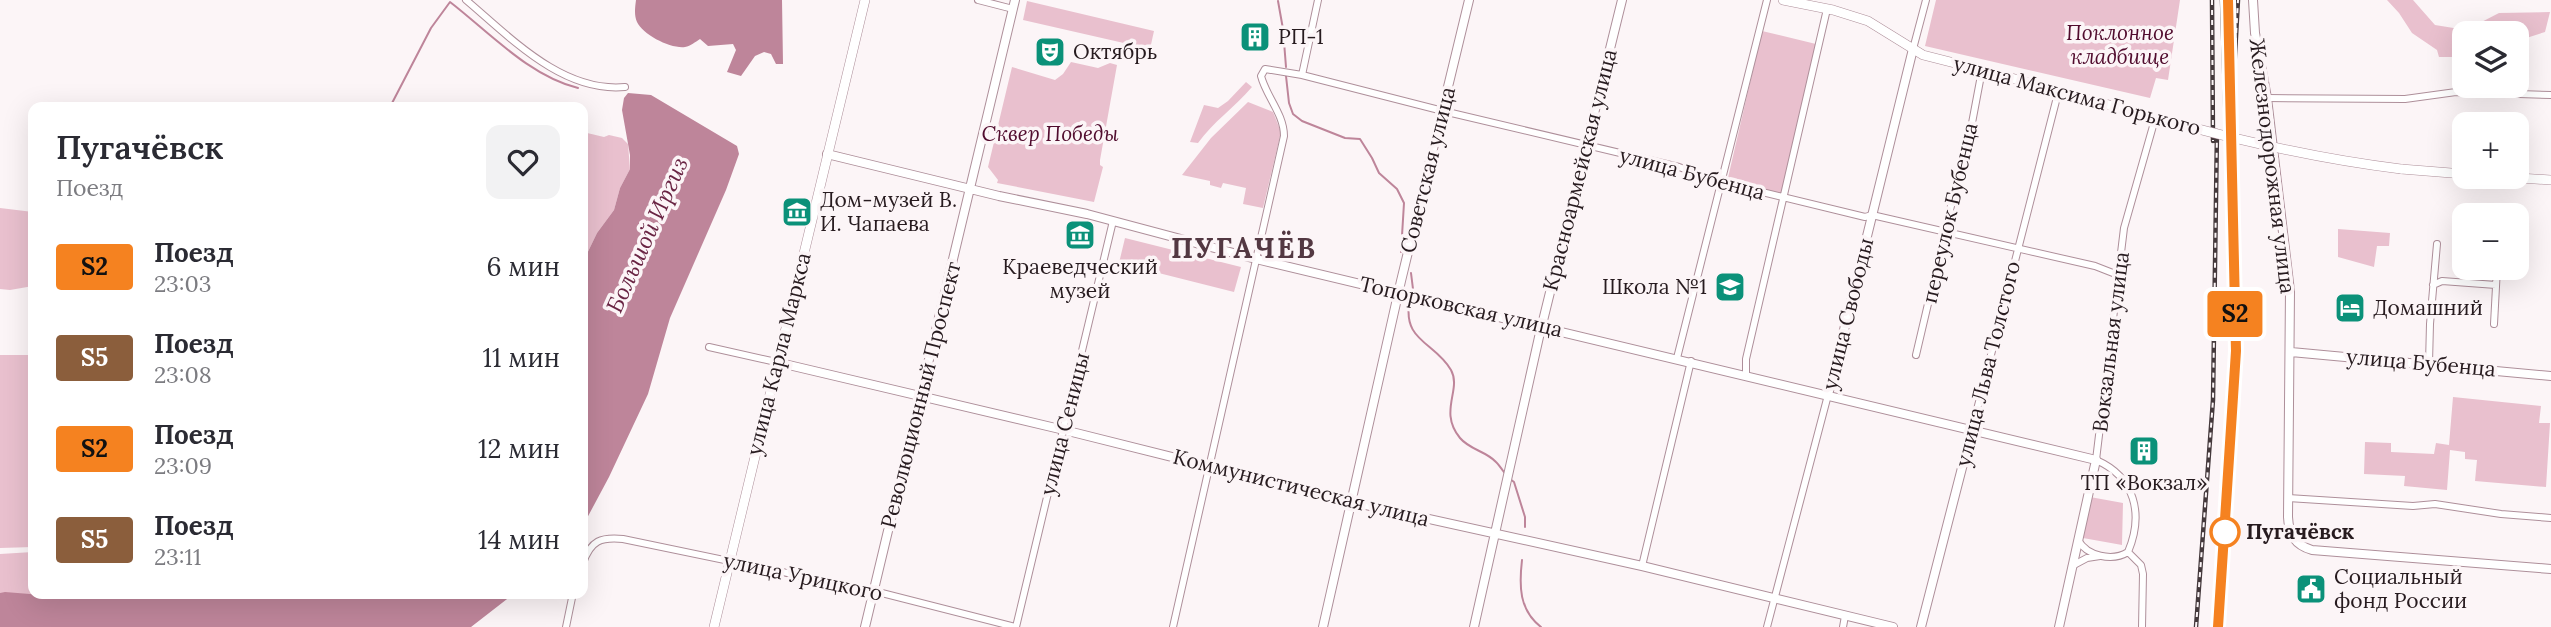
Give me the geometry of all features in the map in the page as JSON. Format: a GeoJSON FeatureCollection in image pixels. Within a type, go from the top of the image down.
{"type":"FeatureCollection","features":[{"type":"Feature","properties":{"kind":"main road","name":"улица Карла Маркса"},"geometry":{"type":"LineString","coordinates":[[714,627],[865,0]]}},
{"type":"Feature","properties":{"kind":"main road","name":"улица Максима Горького"},"geometry":{"type":"LineString","coordinates":[[1783,0],[1832,6],[1868,21],[1913,49],[1940,60],[2257,144],[2335,161],[2452,173]]}},
{"type":"Feature","properties":{"kind":"main road"},"geometry":{"type":"LineString","coordinates":[[2529,179],[2551,180]]}},
{"type":"Feature","properties":{"kind":"street"},"geometry":{"type":"LineString","coordinates":[[466,0],[554,70],[587,82],[614,88],[625,87]]}},
{"type":"Feature","properties":{"kind":"street"},"geometry":{"type":"LineString","coordinates":[[978,0],[1014,4]]}},
{"type":"Feature","properties":{"kind":"street"},"geometry":{"type":"LineString","coordinates":[[1302,75],[1318,0]]}},
{"type":"Feature","properties":{"kind":"street","name":"Советская улица"},"geometry":{"type":"LineString","coordinates":[[1323,627],[1469,0]]}},
{"type":"Feature","properties":{"kind":"street","name":"Красноармейская улица"},"geometry":{"type":"LineString","coordinates":[[1474,627],[1542,325],[1622,0]]}},
{"type":"Feature","properties":{"kind":"street"},"geometry":{"type":"LineString","coordinates":[[1677,358],[1767,0]]}},
{"type":"Feature","properties":{"kind":"street","name":"улица Свободы"},"geometry":{"type":"LineString","coordinates":[[1767,627],[1828,395],[1926,0]]}},
{"type":"Feature","properties":{"kind":"street","name":"Железнодорожная улица"},"geometry":{"type":"LineString","coordinates":[[2253,0],[2255,33],[2267,98],[2290,291],[2288,498],[2289,527],[2295,541],[2312,551],[2551,569]]}},
{"type":"Feature","properties":{"kind":"street","name":"Революционный Проспект"},"geometry":{"type":"LineString","coordinates":[[865,627],[1014,4]]}},
{"type":"Feature","properties":{"kind":"street"},"geometry":{"type":"LineString","coordinates":[[1746,375],[1746,359],[1832,6]]}},
{"type":"Feature","properties":{"kind":"street","name":"улица Бубенца"},"geometry":{"type":"LineString","coordinates":[[1256,259],[1284,136],[1283,125],[1263,85],[1261,76],[1265,69],[1302,75],[1679,167],[1721,182],[1865,217],[1872,215],[2095,266],[2118,275]]}},
{"type":"Feature","properties":{"kind":"street","name":"переулок Бубенца"},"geometry":{"type":"LineString","coordinates":[[1916,355],[1969,139],[1982,70]]}},
{"type":"Feature","properties":{"kind":"street"},"geometry":{"type":"LineString","coordinates":[[2267,98],[2405,99],[2456,92],[2551,95]]}},
{"type":"Feature","properties":{"kind":"street","name":"улица Льва Толстого"},"geometry":{"type":"LineString","coordinates":[[1921,627],[2056,101]]}},
{"type":"Feature","properties":{"kind":"street","name":"Вокзальная улица"},"geometry":{"type":"LineString","coordinates":[[2059,627],[2096,460],[2124,228],[2155,119]]}},
{"type":"Feature","properties":{"kind":"street","name":"Топорковская улица"},"geometry":{"type":"LineString","coordinates":[[827,154],[1113,220],[1127,226],[1256,259],[1542,325],[2096,460]]}},
{"type":"Feature","properties":{"kind":"street","name":"улица Сеницы"},"geometry":{"type":"LineString","coordinates":[[1016,627],[1113,220]]}},
{"type":"Feature","properties":{"kind":"street"},"geometry":{"type":"LineString","coordinates":[[2429,363],[2437,244]]}},
{"type":"Feature","properties":{"kind":"street"},"geometry":{"type":"LineString","coordinates":[[1173,627],[1256,259]]}},
{"type":"Feature","properties":{"kind":"street"},"geometry":{"type":"LineString","coordinates":[[2494,324],[2497,280]]}},
{"type":"Feature","properties":{"kind":"street"},"geometry":{"type":"LineString","coordinates":[[2433,285],[2442,281],[2497,285]]}},
{"type":"Feature","properties":{"kind":"street","name":"Коммунистическая улица"},"geometry":{"type":"LineString","coordinates":[[709,347],[1064,430],[1352,502],[1642,566],[1893,627]]}},
{"type":"Feature","properties":{"kind":"street","name":"улица Бубенца"},"geometry":{"type":"LineString","coordinates":[[2291,352],[2551,376]]}},
{"type":"Feature","properties":{"kind":"street"},"geometry":{"type":"LineString","coordinates":[[1642,566],[1691,361]]}},
{"type":"Feature","properties":{"kind":"street"},"geometry":{"type":"LineString","coordinates":[[2096,460],[2111,466],[2130,490],[2134,504],[2134,532],[2128,552]]}},
{"type":"Feature","properties":{"kind":"street"},"geometry":{"type":"LineString","coordinates":[[2288,498],[2413,506],[2435,504],[2551,518]]}},
{"type":"Feature","properties":{"kind":"street","name":"улица Урицкого"},"geometry":{"type":"LineString","coordinates":[[588,552],[591,545],[601,538],[623,539],[874,591],[1016,627]]}},
{"type":"Feature","properties":{"kind":"street"},"geometry":{"type":"LineString","coordinates":[[2078,540],[2088,551],[2100,556]]}},
{"type":"Feature","properties":{"kind":"street"},"geometry":{"type":"LineString","coordinates":[[2072,569],[2087,558],[2114,557],[2128,552]]}},
{"type":"Feature","properties":{"kind":"street"},"geometry":{"type":"LineString","coordinates":[[2128,552],[2141,565],[2143,574],[2142,627]]}},
{"type":"Feature","properties":{"kind":"street"},"geometry":{"type":"LineString","coordinates":[[566,627],[572,599]]}},
{"type":"Feature","properties":{"kind":"street"},"geometry":{"type":"LineString","coordinates":[[1843,627],[1845,616]]}},
{"type":"Feature","properties":{"kind":"green space","name":"Поклонное кладбище"},"geometry":{"type":"Polygon","coordinates":[[[1936,0],[2180,0],[2168,80],[2156,78],[2150,98],[1925,46],[1936,0]]]}},
{"type":"Feature","properties":{"kind":"green space"},"geometry":{"type":"Polygon","coordinates":[[[2387,0],[2413,0],[2435,25],[2452,28],[2452,57],[2439,57],[2437,50],[2412,33],[2387,0]]]}},
{"type":"Feature","properties":{"kind":"green space"},"geometry":{"type":"Polygon","coordinates":[[[1027,1],[1154,31],[1150,49],[1023,20],[1027,1]]]}},
{"type":"Feature","properties":{"kind":"green space"},"geometry":{"type":"Polygon","coordinates":[[[2550,12],[2545,32],[2529,37],[2529,21],[2483,21],[2499,13],[2550,12]]]}},
{"type":"Feature","properties":{"kind":"green space"},"geometry":{"type":"Polygon","coordinates":[[[1762,31],[1816,44],[1784,197],[1727,182],[1762,31]]]}},
{"type":"Feature","properties":{"kind":"green space","name":"Сквер Победы"},"geometry":{"type":"Polygon","coordinates":[[[1071,62],[1098,68],[1110,63],[1117,65],[1100,160],[1103,167],[1094,202],[997,183],[998,180],[988,167],[1012,67],[1055,80],[1071,62]]]}},
{"type":"Feature","properties":{"kind":"green space"},"geometry":{"type":"Polygon","coordinates":[[[1246,82],[1252,87],[1198,143],[1190,142],[1204,105],[1218,108],[1246,82]]]}},
{"type":"Feature","properties":{"kind":"green space"},"geometry":{"type":"Polygon","coordinates":[[[1248,102],[1273,112],[1281,132],[1263,208],[1243,204],[1246,188],[1223,183],[1221,188],[1210,185],[1210,181],[1182,175],[1211,138],[1248,102]]]}},
{"type":"Feature","properties":{"kind":"green space"},"geometry":{"type":"Polygon","coordinates":[[[588,133],[622,138],[628,144],[630,169],[620,188],[614,210],[597,233],[588,252],[588,133]]]}},
{"type":"Feature","properties":{"kind":"green space"},"geometry":{"type":"Polygon","coordinates":[[[0,208],[28,211],[28,287],[0,289],[0,208]]]}},
{"type":"Feature","properties":{"kind":"green space"},"geometry":{"type":"Polygon","coordinates":[[[2338,229],[2390,233],[2389,246],[2377,246],[2374,267],[2338,257],[2338,229]]]}},
{"type":"Feature","properties":{"kind":"green space"},"geometry":{"type":"Polygon","coordinates":[[[1125,238],[1241,267],[1234,292],[1119,263],[1125,238]]]}},
{"type":"Feature","properties":{"kind":"green space"},"geometry":{"type":"Polygon","coordinates":[[[0,355],[28,355],[28,547],[0,548],[0,355]]]}},
{"type":"Feature","properties":{"kind":"green space"},"geometry":{"type":"Polygon","coordinates":[[[2453,397],[2541,406],[2539,423],[2550,423],[2546,487],[2475,481],[2477,460],[2465,459],[2465,452],[2450,450],[2447,490],[2404,486],[2405,476],[2364,474],[2365,442],[2391,443],[2391,452],[2434,454],[2436,443],[2449,445],[2453,397]]]}},
{"type":"Feature","properties":{"kind":"green space"},"geometry":{"type":"Polygon","coordinates":[[[2090,497],[2123,503],[2122,545],[2083,538],[2090,497]]]}},
{"type":"Feature","properties":{"kind":"green space"},"geometry":{"type":"Polygon","coordinates":[[[28,552],[28,595],[0,593],[0,554],[28,552]]]}},
{"type":"Feature","properties":{"kind":"water"},"geometry":{"type":"Polygon","coordinates":[[[636,0],[782,0],[783,64],[776,64],[771,54],[764,52],[755,56],[741,76],[727,72],[736,50],[733,44],[708,46],[700,39],[689,46],[679,47],[658,40],[645,32],[637,22],[636,0]]]}},
{"type":"Feature","properties":{"kind":"water","name":"Большой Иргиз"},"geometry":{"type":"Polygon","coordinates":[[[628,93],[651,95],[737,146],[739,154],[670,318],[648,394],[588,516],[588,252],[597,233],[614,210],[620,188],[630,169],[622,110],[624,98],[628,93]]]}},
{"type":"Feature","properties":{"kind":"water"},"geometry":{"type":"Polygon","coordinates":[[[0,593],[28,594],[28,599],[507,599],[471,627],[0,627],[0,593]]]}},
{"type":"Feature","properties":{"kind":"waterway"},"geometry":{"type":"LineString","coordinates":[[1278,1],[1286,67]]}},
{"type":"Feature","properties":{"kind":"waterway"},"geometry":{"type":"LineString","coordinates":[[393,102],[431,28],[450,2],[526,63],[543,74],[578,88]]}},
{"type":"Feature","properties":{"kind":"waterway"},"geometry":{"type":"LineString","coordinates":[[1286,76],[1293,114],[1302,121],[1345,138],[1360,139],[1379,173],[1397,189],[1404,203],[1401,252]]}},
{"type":"Feature","properties":{"kind":"waterway"},"geometry":{"type":"LineString","coordinates":[[1411,273],[1413,289]]}},
{"type":"Feature","properties":{"kind":"waterway"},"geometry":{"type":"LineString","coordinates":[[1410,300],[1410,324],[1415,333],[1444,361],[1454,378],[1450,410],[1454,428],[1464,442],[1492,458],[1506,475]]}},
{"type":"Feature","properties":{"kind":"waterway"},"geometry":{"type":"LineString","coordinates":[[1510,479],[1514,482],[1525,517],[1525,527]]}},
{"type":"Feature","properties":{"kind":"waterway"},"geometry":{"type":"LineString","coordinates":[[1522,560],[1522,597],[1528,613],[1541,627]]}},
{"type":"Feature","properties":{"kind":"railway"},"geometry":{"type":"LineString","coordinates":[[2212,0],[2213,141]]}},
{"type":"Feature","properties":{"kind":"railway"},"geometry":{"type":"LineString","coordinates":[[2214,627],[2232,332],[2222,0]]}},
{"type":"Feature","properties":{"kind":"railway"},"geometry":{"type":"LineString","coordinates":[[2234,73],[2238,0]]}},
{"type":"Feature","properties":{"kind":"railway"},"geometry":{"type":"LineString","coordinates":[[2196,627],[2213,400],[2217,131]]}},
{"type":"Feature","properties":{"kind":"train","name":"S2"},"geometry":{"type":"LineString","coordinates":[[2218,627],[2236,351],[2228,0]]}},
{"type":"Feature","properties":{"kind":"place","name":"РП-1"},"geometry":{"type":"Point","coordinates":[1255,37]}},
{"type":"Feature","properties":{"kind":"place","name":"Октябрь"},"geometry":{"type":"Point","coordinates":[1050,52]}},
{"type":"Feature","properties":{"kind":"place","name":"Дом-музей В. И. Чапаева"},"geometry":{"type":"Point","coordinates":[797,212]}},
{"type":"Feature","properties":{"kind":"place","name":"Краеведческий музей"},"geometry":{"type":"Point","coordinates":[1080,235]}},
{"type":"Feature","properties":{"kind":"place","name":"Школа №1"},"geometry":{"type":"Point","coordinates":[1730,287]}},
{"type":"Feature","properties":{"kind":"place","name":"Домашний"},"geometry":{"type":"Point","coordinates":[2350,308]}},
{"type":"Feature","properties":{"kind":"place","name":"ТП «Вокзал»"},"geometry":{"type":"Point","coordinates":[2144,451]}},
{"type":"Feature","properties":{"kind":"place","name":"Пугачёвск"},"geometry":{"type":"Point","coordinates":[2225,532]}},
{"type":"Feature","properties":{"kind":"place","name":"Социальный фонд России"},"geometry":{"type":"Point","coordinates":[2311,589]}},
{"type":"Feature","properties":{"kind":"district","name":"ПУГАЧЁВ"},"geometry":{"type":"Point","coordinates":[1244,248]}}]}
